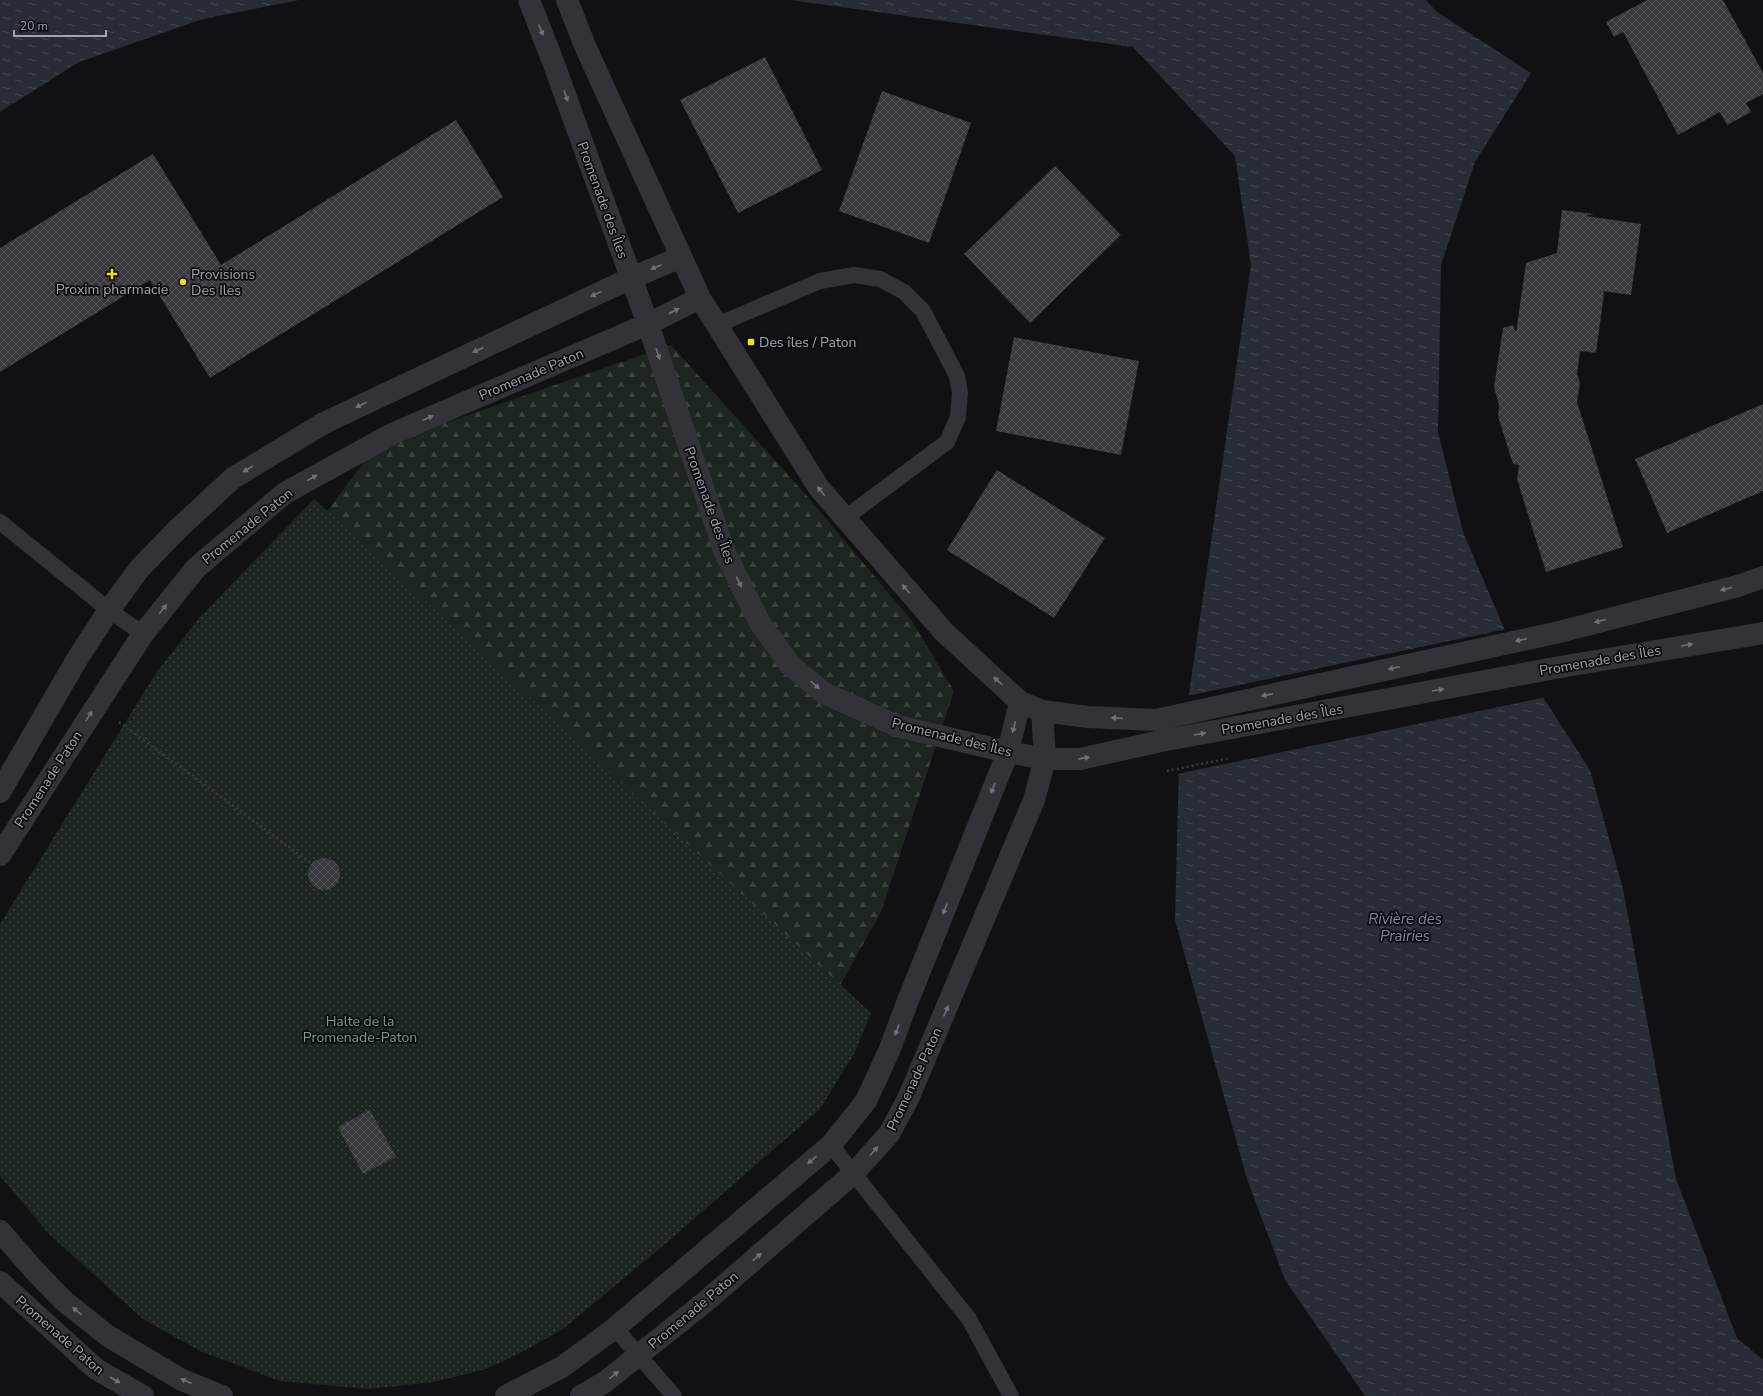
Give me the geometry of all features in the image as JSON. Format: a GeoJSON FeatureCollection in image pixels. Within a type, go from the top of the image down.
{"type":"FeatureCollection","features":[{"type":"Feature","properties":{"kind":"street","name":"Promenade des Îles"},"geometry":{"type":"LineString","coordinates":[[529,0],[552,59],[648,324],[725,553],[760,623],[790,665],[824,693],[897,726],[1008,752],[1045,759],[1080,759],[1161,741],[1566,666],[1763,632]]}},
{"type":"Feature","properties":{"kind":"street","name":"Promenade des Îles"},"geometry":{"type":"LineString","coordinates":[[567,0],[585,46],[700,298],[819,488],[944,632],[1020,702],[1042,711],[1088,717],[1156,720],[1559,632],[1738,586],[1763,577]]}},
{"type":"Feature","properties":{"kind":"street"},"geometry":{"type":"LineString","coordinates":[[0,792],[79,656],[109,610],[140,568],[179,528],[233,478],[324,423],[631,278],[680,257]]}},
{"type":"Feature","properties":{"kind":"street","name":"Promenade Paton"},"geometry":{"type":"LineString","coordinates":[[0,855],[143,634],[196,568],[285,493],[394,433],[648,324],[700,298]]}},
{"type":"Feature","properties":{"kind":"street"},"geometry":{"type":"LineString","coordinates":[[506,1396],[562,1366],[615,1328],[831,1145],[866,1101],[889,1051],[1008,752],[1020,702]]}},
{"type":"Feature","properties":{"kind":"street","name":"Promenade Paton"},"geometry":{"type":"LineString","coordinates":[[581,1396],[605,1382],[705,1302],[854,1173],[889,1134],[908,1099],[1034,800],[1045,759],[1042,711]]}},
{"type":"Feature","properties":{"kind":"street","name":"Promenade Paton"},"geometry":{"type":"LineString","coordinates":[[0,1231],[34,1270],[64,1300],[108,1336],[182,1380],[222,1396]]}},
{"type":"Feature","properties":{"kind":"street","name":"Promenade Paton"},"geometry":{"type":"LineString","coordinates":[[0,1282],[96,1369],[143,1396]]}},
{"type":"Feature","properties":{"kind":"lane"},"geometry":{"type":"LineString","coordinates":[[717,325],[820,281],[854,274],[880,279],[904,292],[923,311],[957,376],[960,394],[958,417],[947,442],[845,518]]}},
{"type":"Feature","properties":{"kind":"lane"},"geometry":{"type":"LineString","coordinates":[[0,522],[109,610],[143,634]]}},
{"type":"Feature","properties":{"kind":"lane"},"geometry":{"type":"LineString","coordinates":[[831,1145],[969,1319],[1011,1396]]}},
{"type":"Feature","properties":{"kind":"lane","name":"Promenade Paton"},"geometry":{"type":"LineString","coordinates":[[615,1328],[639,1355]]}},
{"type":"Feature","properties":{"kind":"lane"},"geometry":{"type":"LineString","coordinates":[[639,1355],[674,1396]]}},
{"type":"Feature","properties":{"kind":"path"},"geometry":{"type":"LineString","coordinates":[[96,705],[312,864]]}},
{"type":"Feature","properties":{"kind":"green space"},"geometry":{"type":"Polygon","coordinates":[[[671,345],[806,495],[912,621],[954,691],[881,912],[795,1066],[305,541],[375,447],[671,345]]]}},
{"type":"Feature","properties":{"kind":"green space","name":"Halte de la Promenade-Paton"},"geometry":{"type":"Polygon","coordinates":[[[314,499],[871,1013],[855,1052],[820,1109],[671,1239],[563,1329],[518,1354],[483,1370],[434,1382],[369,1389],[280,1381],[202,1352],[143,1319],[49,1234],[0,1176],[0,924],[156,673],[200,617],[314,499]]]}},
{"type":"Feature","properties":{"kind":"water"},"geometry":{"type":"Polygon","coordinates":[[[0,0],[299,0],[203,19],[79,62],[0,112],[0,0]]]}},
{"type":"Feature","properties":{"kind":"water","name":"Rivière des Prairies"},"geometry":{"type":"Polygon","coordinates":[[[790,0],[1426,0],[1437,12],[1531,73],[1475,162],[1441,265],[1438,432],[1463,532],[1506,633],[1546,702],[1590,770],[1623,889],[1676,1179],[1737,1338],[1763,1360],[1763,1396],[1365,1396],[1285,1280],[1247,1179],[1175,920],[1179,763],[1251,265],[1235,156],[1133,47],[790,0]]]}},
{"type":"Feature","properties":{"kind":"pier"},"geometry":{"type":"Polygon","coordinates":[[[1507,629],[1546,697],[1177,774],[1187,696],[1507,629]]]}},
{"type":"Feature","properties":{"kind":"building"},"geometry":{"type":"Polygon","coordinates":[[[1647,0],[1723,0],[1763,73],[1763,94],[1746,103],[1751,112],[1727,125],[1720,112],[1678,135],[1623,32],[1614,37],[1606,22],[1647,0]]]}},
{"type":"Feature","properties":{"kind":"building"},"geometry":{"type":"Polygon","coordinates":[[[765,57],[822,170],[738,213],[680,100],[765,57]]]}},
{"type":"Feature","properties":{"kind":"building"},"geometry":{"type":"Polygon","coordinates":[[[882,91],[971,123],[929,243],[839,211],[882,91]]]}},
{"type":"Feature","properties":{"kind":"building"},"geometry":{"type":"Polygon","coordinates":[[[456,120],[503,197],[210,378],[150,280],[0,372],[0,248],[153,154],[221,265],[456,120]]]}},
{"type":"Feature","properties":{"kind":"building"},"geometry":{"type":"Polygon","coordinates":[[[1055,166],[1121,235],[1030,323],[964,254],[1055,166]]]}},
{"type":"Feature","properties":{"kind":"building"},"geometry":{"type":"Polygon","coordinates":[[[1562,210],[1594,214],[1586,216],[1641,224],[1631,295],[1603,291],[1604,294],[1596,353],[1580,351],[1577,374],[1580,383],[1577,402],[1623,547],[1546,572],[1517,479],[1519,465],[1513,464],[1498,416],[1499,405],[1494,387],[1503,328],[1513,325],[1516,333],[1526,263],[1557,253],[1562,210]]]}},
{"type":"Feature","properties":{"kind":"building"},"geometry":{"type":"Polygon","coordinates":[[[1014,337],[1139,361],[1121,455],[996,431],[1014,337]]]}},
{"type":"Feature","properties":{"kind":"building"},"geometry":{"type":"Polygon","coordinates":[[[1763,404],[1763,491],[1667,533],[1635,459],[1763,404]]]}},
{"type":"Feature","properties":{"kind":"building"},"geometry":{"type":"Polygon","coordinates":[[[997,470],[1105,538],[1054,618],[947,550],[997,470]]]}},
{"type":"Feature","properties":{"kind":"building"},"geometry":{"type":"Polygon","coordinates":[[[321,858],[327,858],[336,862],[340,874],[336,886],[327,890],[321,890],[312,886],[308,877],[308,871],[312,862],[321,858]]]}},
{"type":"Feature","properties":{"kind":"building"},"geometry":{"type":"Polygon","coordinates":[[[370,1110],[396,1157],[363,1174],[338,1127],[370,1110]]]}},
{"type":"Feature","properties":{"kind":"place","name":"Proxim pharmacie"},"geometry":{"type":"Point","coordinates":[112,274]}},
{"type":"Feature","properties":{"kind":"place","name":"Provisions Des Iles"},"geometry":{"type":"Point","coordinates":[183,282]}},
{"type":"Feature","properties":{"kind":"place","name":"Des îles / Paton"},"geometry":{"type":"Point","coordinates":[751,342]}}]}
